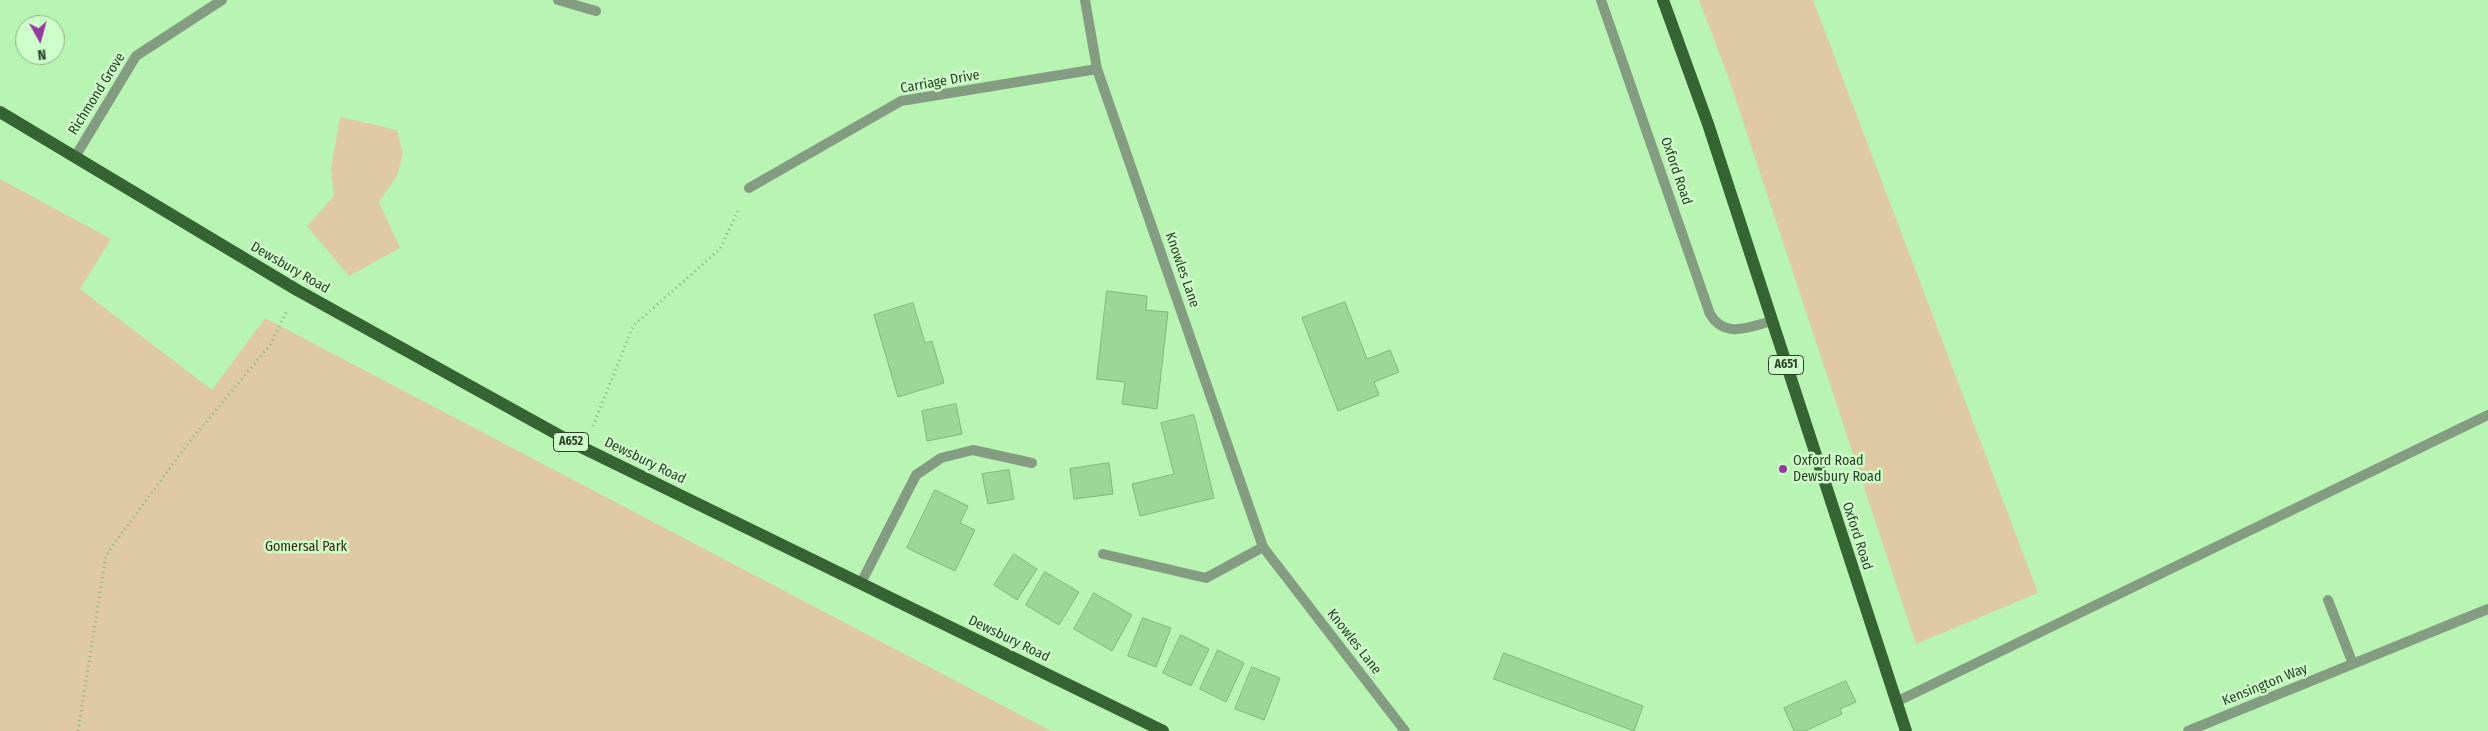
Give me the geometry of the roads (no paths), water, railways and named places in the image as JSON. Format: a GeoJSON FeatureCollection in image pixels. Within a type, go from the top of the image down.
{"type":"FeatureCollection","features":[{"type":"Feature","properties":{"kind":"main road","name":"Oxford Road"},"geometry":{"type":"LineString","coordinates":[[1663,0],[1708,124],[1906,731]]}},
{"type":"Feature","properties":{"kind":"main road","name":"Dewsbury Road"},"geometry":{"type":"LineString","coordinates":[[0,112],[297,290],[585,449],[1163,731]]}},
{"type":"Feature","properties":{"kind":"street","name":"Richmond Grove"},"geometry":{"type":"LineString","coordinates":[[74,157],[136,56],[222,0]]}},
{"type":"Feature","properties":{"kind":"street"},"geometry":{"type":"LineString","coordinates":[[558,0],[596,10]]}},
{"type":"Feature","properties":{"kind":"street","name":"Knowles Lane"},"geometry":{"type":"LineString","coordinates":[[1085,0],[1097,69],[1263,547],[1405,731]]}},
{"type":"Feature","properties":{"kind":"street","name":"Oxford Road"},"geometry":{"type":"LineString","coordinates":[[1601,0],[1710,314],[1715,322],[1729,330],[1737,330],[1772,321]]}},
{"type":"Feature","properties":{"kind":"street","name":"Carriage Drive"},"geometry":{"type":"LineString","coordinates":[[749,188],[901,101],[1097,69]]}},
{"type":"Feature","properties":{"kind":"street"},"geometry":{"type":"LineString","coordinates":[[1896,702],[2488,415]]}},
{"type":"Feature","properties":{"kind":"street"},"geometry":{"type":"LineString","coordinates":[[861,583],[916,475],[941,458],[973,450],[1032,463]]}},
{"type":"Feature","properties":{"kind":"street"},"geometry":{"type":"LineString","coordinates":[[1103,554],[1206,578],[1263,547]]}},
{"type":"Feature","properties":{"kind":"street"},"geometry":{"type":"LineString","coordinates":[[2328,600],[2353,664]]}},
{"type":"Feature","properties":{"kind":"street","name":"Kensington Way"},"geometry":{"type":"LineString","coordinates":[[2188,731],[2488,609]]}},
{"type":"Feature","properties":{"kind":"place","name":"Oxford Road Dewsbury Road"},"geometry":{"type":"Point","coordinates":[1783,469]}},
{"type":"Feature","properties":{"kind":"park label","name":"Gomersal Park"},"geometry":{"type":"Point","coordinates":[306,547]}}]}
